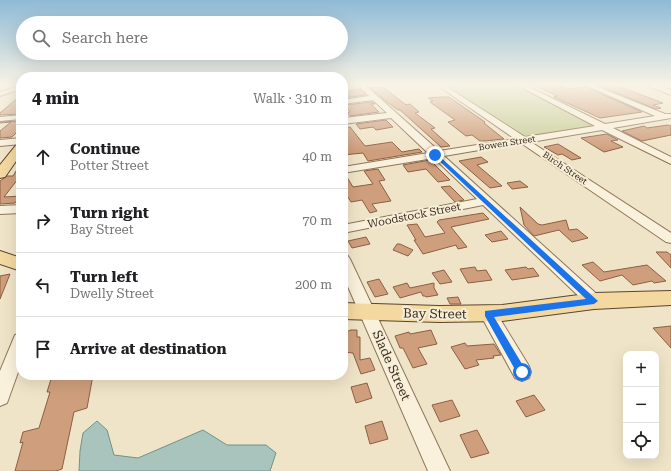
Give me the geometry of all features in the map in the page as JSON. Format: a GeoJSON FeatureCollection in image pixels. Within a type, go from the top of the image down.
{"type":"FeatureCollection","features":[{"type":"Feature","properties":{"kind":"main road"},"geometry":{"type":"LineString","coordinates":[[0,174],[16,157]]}},
{"type":"Feature","properties":{"kind":"main road"},"geometry":{"type":"LineString","coordinates":[[0,257],[16,263]]}},
{"type":"Feature","properties":{"kind":"main road","name":"Bay Street"},"geometry":{"type":"LineString","coordinates":[[348,311],[488,314],[594,301],[671,298]]}},
{"type":"Feature","properties":{"kind":"street"},"geometry":{"type":"LineString","coordinates":[[384,107],[594,301]]}},
{"type":"Feature","properties":{"kind":"street","name":"Birch Street"},"geometry":{"type":"LineString","coordinates":[[473,107],[671,239]]}},
{"type":"Feature","properties":{"kind":"street"},"geometry":{"type":"LineString","coordinates":[[563,107],[671,161]]}},
{"type":"Feature","properties":{"kind":"street"},"geometry":{"type":"LineString","coordinates":[[642,107],[669,118]]}},
{"type":"Feature","properties":{"kind":"street"},"geometry":{"type":"LineString","coordinates":[[348,120],[392,115]]}},
{"type":"Feature","properties":{"kind":"street"},"geometry":{"type":"LineString","coordinates":[[0,119],[16,117]]}},
{"type":"Feature","properties":{"kind":"street","name":"Bowen Street"},"geometry":{"type":"LineString","coordinates":[[348,169],[669,118]]}},
{"type":"Feature","properties":{"kind":"street"},"geometry":{"type":"LineString","coordinates":[[0,143],[16,141]]}},
{"type":"Feature","properties":{"kind":"street","name":"Woodstock Street"},"geometry":{"type":"LineString","coordinates":[[348,228],[485,201]]}},
{"type":"Feature","properties":{"kind":"street"},"geometry":{"type":"LineString","coordinates":[[0,210],[16,209]]}},
{"type":"Feature","properties":{"kind":"street","name":"Slade Street"},"geometry":{"type":"LineString","coordinates":[[348,270],[439,471]]}},
{"type":"Feature","properties":{"kind":"street"},"geometry":{"type":"LineString","coordinates":[[488,314],[522,372]]}},
{"type":"Feature","properties":{"kind":"street"},"geometry":{"type":"LineString","coordinates":[[0,396],[16,353]]}},
{"type":"Feature","properties":{"kind":"green space"},"geometry":{"type":"Polygon","coordinates":[[[478,107],[557,107],[594,126],[525,138],[478,107]]]}},
{"type":"Feature","properties":{"kind":"water"},"geometry":{"type":"Polygon","coordinates":[[[97,421],[107,430],[114,455],[138,458],[203,430],[227,445],[266,445],[276,453],[270,471],[79,471],[83,433],[97,421]]]}},
{"type":"Feature","properties":{"kind":"building"},"geometry":{"type":"Polygon","coordinates":[[[7,107],[16,107],[16,114],[0,115],[0,113],[7,107]]]}},
{"type":"Feature","properties":{"kind":"building"},"geometry":{"type":"Polygon","coordinates":[[[348,107],[374,107],[379,112],[350,116],[348,113],[350,112],[348,107]]]}},
{"type":"Feature","properties":{"kind":"building"},"geometry":{"type":"Polygon","coordinates":[[[394,107],[413,107],[419,112],[415,113],[435,128],[431,129],[450,146],[441,147],[400,110],[394,107]]]}},
{"type":"Feature","properties":{"kind":"building"},"geometry":{"type":"Polygon","coordinates":[[[437,107],[463,107],[485,122],[484,123],[504,139],[480,141],[472,135],[466,136],[448,122],[455,120],[437,107]]]}},
{"type":"Feature","properties":{"kind":"building"},"geometry":{"type":"Polygon","coordinates":[[[576,107],[631,107],[642,112],[600,118],[576,107]]]}},
{"type":"Feature","properties":{"kind":"building"},"geometry":{"type":"Polygon","coordinates":[[[651,107],[661,108],[656,109],[651,107]]]}},
{"type":"Feature","properties":{"kind":"building"},"geometry":{"type":"Polygon","coordinates":[[[386,120],[393,127],[376,130],[373,127],[360,129],[356,124],[386,120]]]}},
{"type":"Feature","properties":{"kind":"building"},"geometry":{"type":"Polygon","coordinates":[[[16,121],[16,133],[12,137],[0,138],[0,131],[11,122],[0,122],[16,121]]]}},
{"type":"Feature","properties":{"kind":"building"},"geometry":{"type":"Polygon","coordinates":[[[668,125],[671,126],[671,135],[642,141],[622,131],[644,126],[647,128],[668,125]]]}},
{"type":"Feature","properties":{"kind":"building"},"geometry":{"type":"Polygon","coordinates":[[[348,127],[350,127],[365,146],[392,142],[402,152],[419,149],[422,152],[368,161],[363,153],[348,154],[348,127]]]}},
{"type":"Feature","properties":{"kind":"building"},"geometry":{"type":"Polygon","coordinates":[[[607,134],[618,140],[611,141],[623,147],[604,152],[581,138],[607,134]]]}},
{"type":"Feature","properties":{"kind":"building"},"geometry":{"type":"Polygon","coordinates":[[[558,144],[581,158],[572,160],[562,154],[558,155],[544,147],[558,144]]]}},
{"type":"Feature","properties":{"kind":"building"},"geometry":{"type":"Polygon","coordinates":[[[481,157],[488,162],[477,165],[502,186],[490,188],[459,161],[481,157]]]}},
{"type":"Feature","properties":{"kind":"building"},"geometry":{"type":"Polygon","coordinates":[[[430,160],[450,180],[438,182],[426,169],[408,172],[403,165],[430,160]]]}},
{"type":"Feature","properties":{"kind":"building"},"geometry":{"type":"Polygon","coordinates":[[[378,169],[385,180],[379,181],[391,201],[372,204],[377,211],[370,213],[362,200],[351,202],[348,197],[348,179],[353,187],[373,184],[364,171],[378,169]]]}},
{"type":"Feature","properties":{"kind":"building"},"geometry":{"type":"Polygon","coordinates":[[[16,171],[16,181],[4,197],[16,196],[16,202],[0,204],[0,181],[7,176],[13,176],[16,171]]]}},
{"type":"Feature","properties":{"kind":"building"},"geometry":{"type":"Polygon","coordinates":[[[520,181],[528,187],[512,189],[507,183],[520,181]]]}},
{"type":"Feature","properties":{"kind":"building"},"geometry":{"type":"Polygon","coordinates":[[[450,186],[464,200],[455,202],[441,187],[450,186]]]}},
{"type":"Feature","properties":{"kind":"building"},"geometry":{"type":"Polygon","coordinates":[[[520,207],[538,224],[542,225],[566,220],[569,230],[577,229],[588,238],[572,242],[559,230],[534,236],[524,225],[520,207]]]}},
{"type":"Feature","properties":{"kind":"building"},"geometry":{"type":"Polygon","coordinates":[[[483,213],[489,219],[451,227],[467,247],[458,249],[456,245],[423,254],[407,225],[417,224],[425,237],[445,233],[437,222],[439,220],[483,213]]]}},
{"type":"Feature","properties":{"kind":"building"},"geometry":{"type":"Polygon","coordinates":[[[501,231],[508,239],[492,242],[485,235],[501,231]]]}},
{"type":"Feature","properties":{"kind":"building"},"geometry":{"type":"Polygon","coordinates":[[[366,237],[370,244],[352,248],[348,241],[366,237]]]}},
{"type":"Feature","properties":{"kind":"building"},"geometry":{"type":"Polygon","coordinates":[[[397,244],[413,250],[408,256],[393,250],[397,244]]]}},
{"type":"Feature","properties":{"kind":"building"},"geometry":{"type":"Polygon","coordinates":[[[656,252],[667,252],[671,255],[671,268],[656,252]]]}},
{"type":"Feature","properties":{"kind":"building"},"geometry":{"type":"Polygon","coordinates":[[[593,262],[604,272],[647,265],[666,281],[654,283],[652,281],[633,285],[622,275],[600,281],[582,265],[593,262]]]}},
{"type":"Feature","properties":{"kind":"building"},"geometry":{"type":"Polygon","coordinates":[[[475,267],[477,271],[486,270],[492,280],[468,283],[460,269],[475,267]]]}},
{"type":"Feature","properties":{"kind":"building"},"geometry":{"type":"Polygon","coordinates":[[[526,267],[528,269],[533,268],[539,276],[512,280],[505,270],[526,267]]]}},
{"type":"Feature","properties":{"kind":"building"},"geometry":{"type":"Polygon","coordinates":[[[444,270],[452,282],[440,284],[432,273],[444,270]]]}},
{"type":"Feature","properties":{"kind":"building"},"geometry":{"type":"Polygon","coordinates":[[[10,274],[0,299],[0,276],[10,274]]]}},
{"type":"Feature","properties":{"kind":"building"},"geometry":{"type":"Polygon","coordinates":[[[379,279],[388,294],[375,297],[367,282],[379,279]]]}},
{"type":"Feature","properties":{"kind":"building"},"geometry":{"type":"Polygon","coordinates":[[[407,283],[410,288],[434,283],[434,288],[438,295],[426,297],[423,296],[421,292],[400,298],[393,287],[407,283]]]}},
{"type":"Feature","properties":{"kind":"building"},"geometry":{"type":"Polygon","coordinates":[[[458,297],[461,304],[450,304],[447,298],[458,297]]]}},
{"type":"Feature","properties":{"kind":"building"},"geometry":{"type":"Polygon","coordinates":[[[671,326],[671,348],[653,328],[671,326]]]}},
{"type":"Feature","properties":{"kind":"building"},"geometry":{"type":"Polygon","coordinates":[[[357,330],[357,337],[360,337],[360,360],[370,358],[375,370],[361,374],[353,353],[348,352],[349,331],[357,330]]]}},
{"type":"Feature","properties":{"kind":"building"},"geometry":{"type":"Polygon","coordinates":[[[431,330],[437,344],[418,348],[427,364],[413,368],[403,348],[400,348],[395,336],[409,332],[410,334],[431,330]]]}},
{"type":"Feature","properties":{"kind":"building"},"geometry":{"type":"Polygon","coordinates":[[[465,343],[467,346],[494,344],[501,355],[493,356],[494,358],[476,360],[479,365],[465,369],[451,347],[465,343]]]}},
{"type":"Feature","properties":{"kind":"building"},"geometry":{"type":"Polygon","coordinates":[[[51,380],[92,380],[87,408],[74,412],[62,469],[56,471],[15,471],[23,442],[20,443],[23,432],[39,428],[50,392],[47,392],[51,380]]]}},
{"type":"Feature","properties":{"kind":"building"},"geometry":{"type":"Polygon","coordinates":[[[367,383],[372,398],[356,403],[351,387],[367,383]]]}},
{"type":"Feature","properties":{"kind":"building"},"geometry":{"type":"Polygon","coordinates":[[[534,395],[545,410],[526,417],[516,401],[534,395]]]}},
{"type":"Feature","properties":{"kind":"building"},"geometry":{"type":"Polygon","coordinates":[[[452,400],[460,416],[440,422],[432,405],[452,400]]]}},
{"type":"Feature","properties":{"kind":"building"},"geometry":{"type":"Polygon","coordinates":[[[382,421],[388,439],[370,444],[365,426],[382,421]]]}},
{"type":"Feature","properties":{"kind":"building"},"geometry":{"type":"Polygon","coordinates":[[[477,430],[489,453],[471,458],[460,435],[477,430]]]}},
{"type":"Feature","properties":{"kind":"route"},"geometry":{"type":"LineString","coordinates":[[435,155],[594,301],[488,314],[522,372]]}}]}
